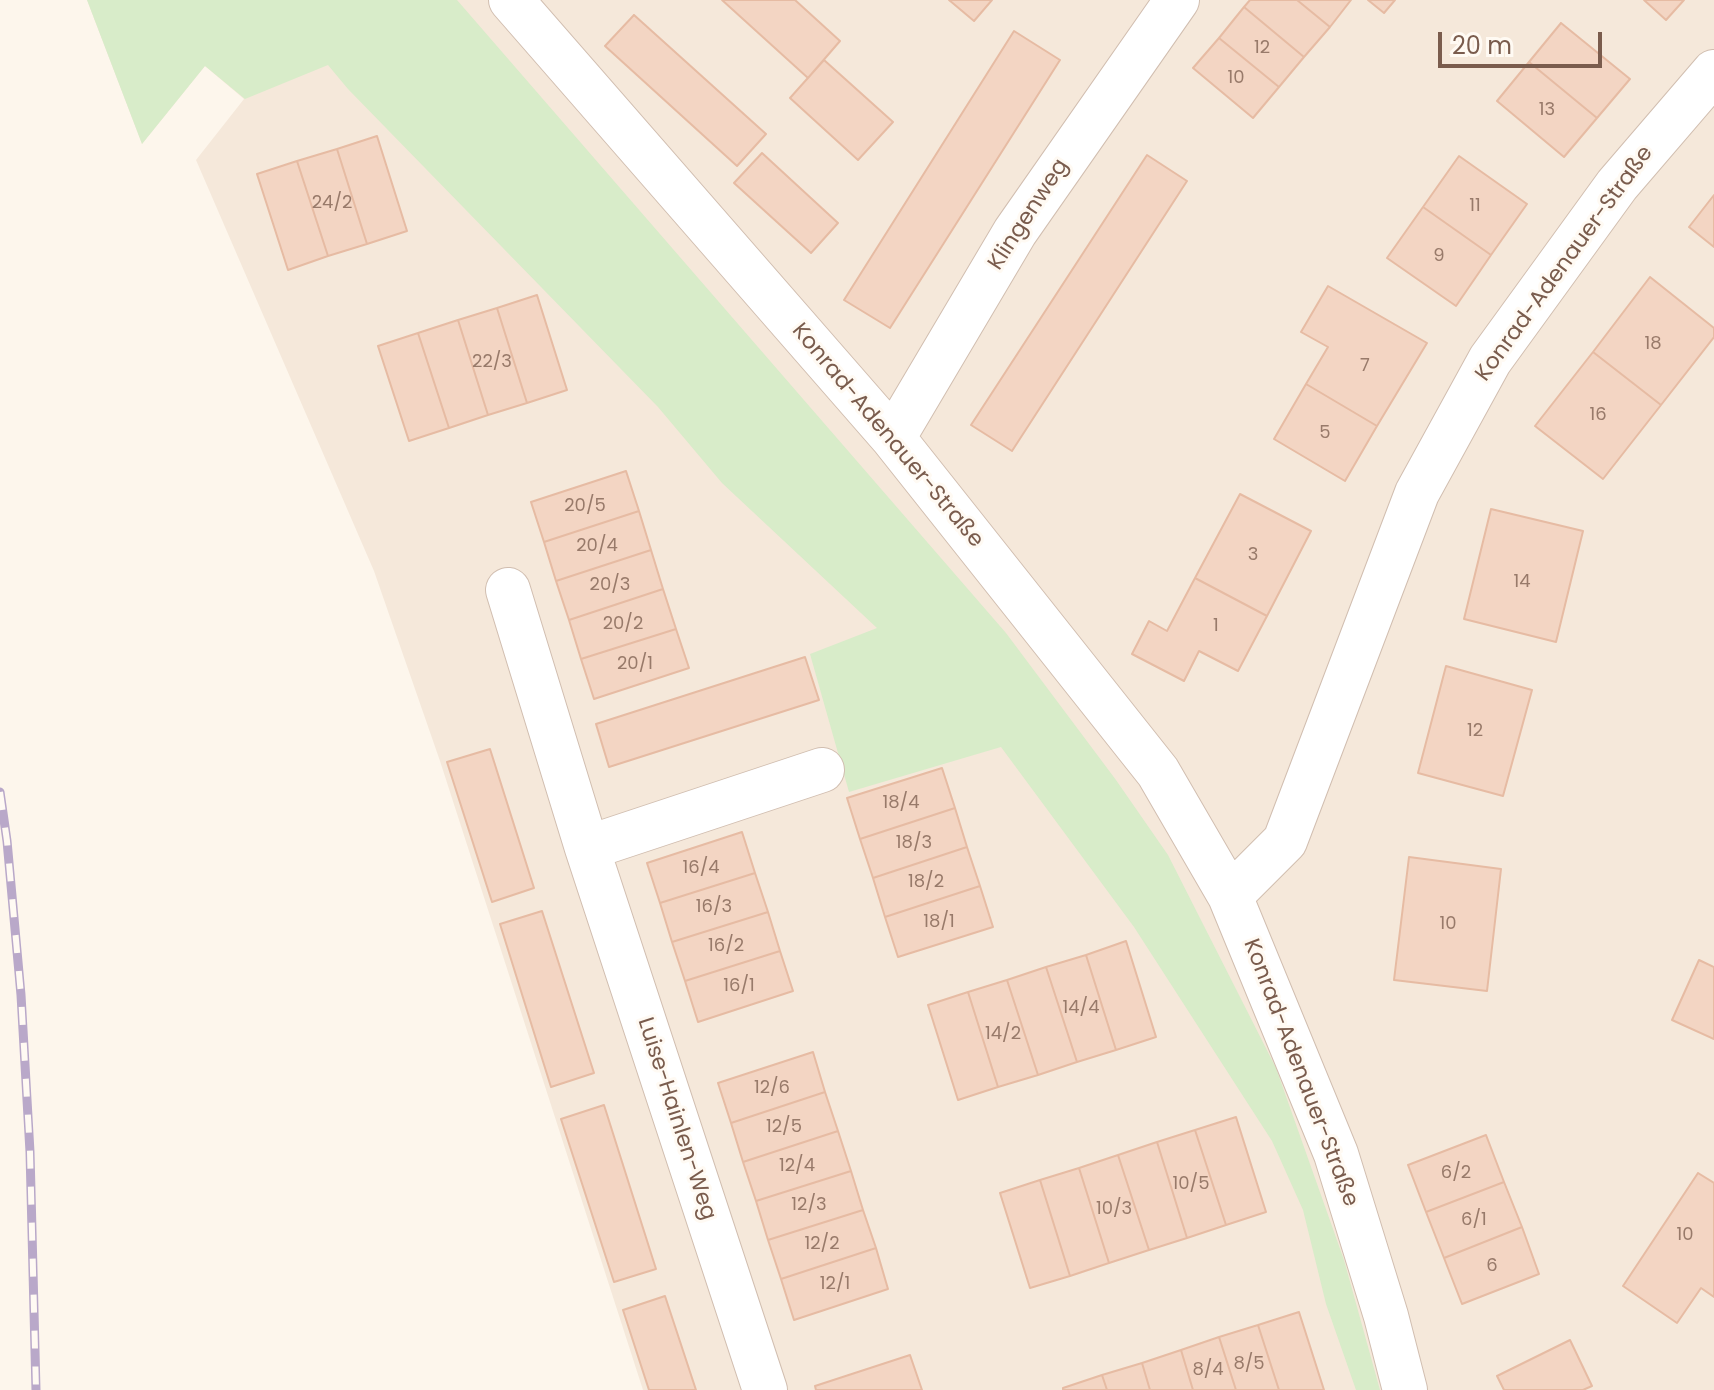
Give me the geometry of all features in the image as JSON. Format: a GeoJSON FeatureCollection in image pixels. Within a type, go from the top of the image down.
{"type":"FeatureCollection","features":[{"type":"Feature","properties":{"kind":"street","name":"Konrad-Adenauer-Straße"},"geometry":{"type":"LineString","coordinates":[[511,0],[893,438],[1158,772],[1230,896],[1336,1154],[1386,1316],[1405,1390]]}},
{"type":"Feature","properties":{"kind":"street","name":"Klingenweg"},"geometry":{"type":"LineString","coordinates":[[893,438],[1015,232],[1177,0]]}},
{"type":"Feature","properties":{"kind":"street","name":"Konrad-Adenauer-Straße"},"geometry":{"type":"LineString","coordinates":[[1230,896],[1285,841],[1417,493],[1490,360],[1617,185],[1714,72]]}},
{"type":"Feature","properties":{"kind":"street","name":"Luise-Hainlen-Weg"},"geometry":{"type":"LineString","coordinates":[[508,590],[587,848],[765,1390]]}},
{"type":"Feature","properties":{"kind":"street"},"geometry":{"type":"LineString","coordinates":[[587,848],[822,770]]}},
{"type":"Feature","properties":{"kind":"shaded area"},"geometry":{"type":"Polygon","coordinates":[[[87,0],[1714,0],[1714,1390],[643,1390],[440,761],[374,571],[196,160],[244,99],[205,66],[142,144],[87,0]]]}},
{"type":"Feature","properties":{"kind":"green space"},"geometry":{"type":"Polygon","coordinates":[[[87,0],[457,0],[1006,633],[1168,855],[1276,1068],[1344,1260],[1380,1390],[1356,1390],[1326,1304],[1303,1210],[1272,1141],[1134,927],[1001,747],[849,792],[810,654],[877,628],[722,483],[658,407],[328,65],[245,99],[205,66],[142,144],[87,0]]]}},
{"type":"Feature","properties":{"kind":"building"},"geometry":{"type":"Polygon","coordinates":[[[722,0],[795,0],[840,41],[808,78],[722,0]]]}},
{"type":"Feature","properties":{"kind":"building"},"geometry":{"type":"Polygon","coordinates":[[[949,0],[992,0],[974,21],[949,0]]]}},
{"type":"Feature","properties":{"kind":"building"},"geometry":{"type":"Polygon","coordinates":[[[1250,0],[1297,0],[1330,27],[1304,57],[1244,7],[1250,0]]]}},
{"type":"Feature","properties":{"kind":"building"},"geometry":{"type":"Polygon","coordinates":[[[1297,0],[1351,0],[1330,27],[1297,0]]]}},
{"type":"Feature","properties":{"kind":"building"},"geometry":{"type":"Polygon","coordinates":[[[1368,0],[1395,0],[1384,13],[1368,0]]]}},
{"type":"Feature","properties":{"kind":"building"},"geometry":{"type":"Polygon","coordinates":[[[1644,0],[1684,0],[1666,20],[1644,0]]]}},
{"type":"Feature","properties":{"kind":"building"},"geometry":{"type":"Polygon","coordinates":[[[1244,7],[1304,57],[1279,87],[1219,38],[1244,7]]]}},
{"type":"Feature","properties":{"kind":"building"},"geometry":{"type":"Polygon","coordinates":[[[634,15],[766,134],[737,166],[605,46],[634,15]]]}},
{"type":"Feature","properties":{"kind":"building"},"geometry":{"type":"Polygon","coordinates":[[[1561,23],[1630,79],[1597,118],[1529,62],[1561,23]]]}},
{"type":"Feature","properties":{"kind":"building"},"geometry":{"type":"Polygon","coordinates":[[[1014,31],[1060,60],[890,328],[844,300],[1014,31]]]}},
{"type":"Feature","properties":{"kind":"building"},"geometry":{"type":"Polygon","coordinates":[[[1219,38],[1279,87],[1253,118],[1193,68],[1219,38]]]}},
{"type":"Feature","properties":{"kind":"building"},"geometry":{"type":"Polygon","coordinates":[[[824,60],[893,122],[858,160],[790,98],[824,60]]]}},
{"type":"Feature","properties":{"kind":"building"},"geometry":{"type":"Polygon","coordinates":[[[1529,62],[1597,118],[1564,157],[1497,101],[1529,62]]]}},
{"type":"Feature","properties":{"kind":"building"},"geometry":{"type":"Polygon","coordinates":[[[377,136],[407,231],[367,244],[337,149],[377,136]]]}},
{"type":"Feature","properties":{"kind":"building"},"geometry":{"type":"Polygon","coordinates":[[[337,149],[367,244],[328,256],[297,161],[337,149]]]}},
{"type":"Feature","properties":{"kind":"building"},"geometry":{"type":"Polygon","coordinates":[[[762,153],[838,223],[811,253],[734,183],[762,153]]]}},
{"type":"Feature","properties":{"kind":"building"},"geometry":{"type":"Polygon","coordinates":[[[1147,155],[1187,181],[1012,451],[971,425],[1147,155]]]}},
{"type":"Feature","properties":{"kind":"building"},"geometry":{"type":"Polygon","coordinates":[[[1459,156],[1527,204],[1491,255],[1423,207],[1459,156]]]}},
{"type":"Feature","properties":{"kind":"building"},"geometry":{"type":"Polygon","coordinates":[[[297,161],[328,256],[288,270],[257,174],[297,161]]]}},
{"type":"Feature","properties":{"kind":"building"},"geometry":{"type":"Polygon","coordinates":[[[1714,195],[1714,247],[1689,227],[1714,195]]]}},
{"type":"Feature","properties":{"kind":"building"},"geometry":{"type":"Polygon","coordinates":[[[1423,207],[1491,255],[1456,306],[1387,258],[1423,207]]]}},
{"type":"Feature","properties":{"kind":"building"},"geometry":{"type":"Polygon","coordinates":[[[1650,277],[1714,328],[1714,337],[1661,405],[1593,352],[1650,277]]]}},
{"type":"Feature","properties":{"kind":"building"},"geometry":{"type":"Polygon","coordinates":[[[1328,286],[1427,343],[1377,426],[1306,384],[1328,347],[1301,332],[1328,286]]]}},
{"type":"Feature","properties":{"kind":"building"},"geometry":{"type":"Polygon","coordinates":[[[537,295],[567,390],[527,403],[497,308],[537,295]]]}},
{"type":"Feature","properties":{"kind":"building"},"geometry":{"type":"Polygon","coordinates":[[[497,308],[527,403],[488,415],[458,320],[497,308]]]}},
{"type":"Feature","properties":{"kind":"building"},"geometry":{"type":"Polygon","coordinates":[[[458,320],[488,415],[449,428],[418,333],[458,320]]]}},
{"type":"Feature","properties":{"kind":"building"},"geometry":{"type":"Polygon","coordinates":[[[418,333],[449,428],[409,441],[378,346],[418,333]]]}},
{"type":"Feature","properties":{"kind":"building"},"geometry":{"type":"Polygon","coordinates":[[[1593,352],[1661,405],[1603,479],[1535,426],[1593,352]]]}},
{"type":"Feature","properties":{"kind":"building"},"geometry":{"type":"Polygon","coordinates":[[[1306,384],[1377,426],[1345,481],[1274,439],[1306,384]]]}},
{"type":"Feature","properties":{"kind":"building"},"geometry":{"type":"Polygon","coordinates":[[[626,471],[639,511],[544,542],[531,502],[626,471]]]}},
{"type":"Feature","properties":{"kind":"building"},"geometry":{"type":"Polygon","coordinates":[[[1240,494],[1311,531],[1267,616],[1195,578],[1240,494]]]}},
{"type":"Feature","properties":{"kind":"building"},"geometry":{"type":"Polygon","coordinates":[[[1491,509],[1583,531],[1556,642],[1464,619],[1491,509]]]}},
{"type":"Feature","properties":{"kind":"building"},"geometry":{"type":"Polygon","coordinates":[[[639,511],[651,550],[556,581],[544,542],[639,511]]]}},
{"type":"Feature","properties":{"kind":"building"},"geometry":{"type":"Polygon","coordinates":[[[651,550],[663,589],[569,620],[556,581],[651,550]]]}},
{"type":"Feature","properties":{"kind":"building"},"geometry":{"type":"Polygon","coordinates":[[[1195,578],[1267,616],[1238,671],[1199,651],[1184,681],[1132,654],[1149,621],[1167,631],[1195,578]]]}},
{"type":"Feature","properties":{"kind":"building"},"geometry":{"type":"Polygon","coordinates":[[[663,589],[676,629],[581,659],[569,620],[663,589]]]}},
{"type":"Feature","properties":{"kind":"building"},"geometry":{"type":"Polygon","coordinates":[[[676,629],[689,668],[594,699],[581,659],[676,629]]]}},
{"type":"Feature","properties":{"kind":"building"},"geometry":{"type":"Polygon","coordinates":[[[805,657],[819,700],[609,767],[596,724],[805,657]]]}},
{"type":"Feature","properties":{"kind":"building"},"geometry":{"type":"Polygon","coordinates":[[[1446,666],[1532,690],[1503,796],[1418,773],[1446,666]]]}},
{"type":"Feature","properties":{"kind":"building"},"geometry":{"type":"Polygon","coordinates":[[[490,749],[534,888],[492,902],[447,762],[490,749]]]}},
{"type":"Feature","properties":{"kind":"building"},"geometry":{"type":"Polygon","coordinates":[[[942,768],[955,808],[860,839],[847,798],[942,768]]]}},
{"type":"Feature","properties":{"kind":"building"},"geometry":{"type":"Polygon","coordinates":[[[955,808],[967,847],[873,878],[860,839],[955,808]]]}},
{"type":"Feature","properties":{"kind":"building"},"geometry":{"type":"Polygon","coordinates":[[[742,832],[755,873],[660,903],[647,863],[742,832]]]}},
{"type":"Feature","properties":{"kind":"building"},"geometry":{"type":"Polygon","coordinates":[[[967,847],[980,886],[885,917],[873,878],[967,847]]]}},
{"type":"Feature","properties":{"kind":"building"},"geometry":{"type":"Polygon","coordinates":[[[1409,857],[1501,869],[1487,991],[1394,980],[1409,857]]]}},
{"type":"Feature","properties":{"kind":"building"},"geometry":{"type":"Polygon","coordinates":[[[755,873],[768,912],[672,942],[660,903],[755,873]]]}},
{"type":"Feature","properties":{"kind":"building"},"geometry":{"type":"Polygon","coordinates":[[[980,886],[993,927],[898,957],[885,917],[980,886]]]}},
{"type":"Feature","properties":{"kind":"building"},"geometry":{"type":"Polygon","coordinates":[[[542,911],[594,1073],[551,1087],[500,924],[542,911]]]}},
{"type":"Feature","properties":{"kind":"building"},"geometry":{"type":"Polygon","coordinates":[[[768,912],[780,951],[685,981],[672,942],[768,912]]]}},
{"type":"Feature","properties":{"kind":"building"},"geometry":{"type":"Polygon","coordinates":[[[1126,941],[1156,1037],[1116,1050],[1086,955],[1126,941]]]}},
{"type":"Feature","properties":{"kind":"building"},"geometry":{"type":"Polygon","coordinates":[[[780,951],[793,991],[698,1022],[685,981],[780,951]]]}},
{"type":"Feature","properties":{"kind":"building"},"geometry":{"type":"Polygon","coordinates":[[[1086,955],[1116,1050],[1077,1062],[1046,967],[1086,955]]]}},
{"type":"Feature","properties":{"kind":"building"},"geometry":{"type":"Polygon","coordinates":[[[1699,960],[1714,967],[1714,1039],[1672,1020],[1699,960]]]}},
{"type":"Feature","properties":{"kind":"building"},"geometry":{"type":"Polygon","coordinates":[[[1046,967],[1077,1062],[1038,1075],[1007,980],[1046,967]]]}},
{"type":"Feature","properties":{"kind":"building"},"geometry":{"type":"Polygon","coordinates":[[[1007,980],[1038,1075],[998,1087],[968,992],[1007,980]]]}},
{"type":"Feature","properties":{"kind":"building"},"geometry":{"type":"Polygon","coordinates":[[[968,992],[998,1087],[958,1100],[928,1005],[968,992]]]}},
{"type":"Feature","properties":{"kind":"building"},"geometry":{"type":"Polygon","coordinates":[[[813,1052],[825,1092],[731,1123],[718,1083],[813,1052]]]}},
{"type":"Feature","properties":{"kind":"building"},"geometry":{"type":"Polygon","coordinates":[[[825,1092],[838,1131],[743,1162],[731,1123],[825,1092]]]}},
{"type":"Feature","properties":{"kind":"building"},"geometry":{"type":"Polygon","coordinates":[[[604,1105],[656,1269],[614,1282],[561,1119],[604,1105]]]}},
{"type":"Feature","properties":{"kind":"building"},"geometry":{"type":"Polygon","coordinates":[[[1236,1117],[1266,1212],[1226,1225],[1195,1130],[1236,1117]]]}},
{"type":"Feature","properties":{"kind":"building"},"geometry":{"type":"Polygon","coordinates":[[[1195,1130],[1226,1225],[1187,1238],[1157,1142],[1195,1130]]]}},
{"type":"Feature","properties":{"kind":"building"},"geometry":{"type":"Polygon","coordinates":[[[838,1131],[851,1171],[756,1201],[743,1162],[838,1131]]]}},
{"type":"Feature","properties":{"kind":"building"},"geometry":{"type":"Polygon","coordinates":[[[1486,1135],[1504,1182],[1426,1212],[1408,1165],[1486,1135]]]}},
{"type":"Feature","properties":{"kind":"building"},"geometry":{"type":"Polygon","coordinates":[[[1157,1142],[1187,1238],[1149,1250],[1118,1155],[1157,1142]]]}},
{"type":"Feature","properties":{"kind":"building"},"geometry":{"type":"Polygon","coordinates":[[[1118,1155],[1149,1250],[1109,1263],[1079,1168],[1118,1155]]]}},
{"type":"Feature","properties":{"kind":"building"},"geometry":{"type":"Polygon","coordinates":[[[1079,1168],[1109,1263],[1070,1276],[1040,1180],[1079,1168]]]}},
{"type":"Feature","properties":{"kind":"building"},"geometry":{"type":"Polygon","coordinates":[[[851,1171],[863,1210],[768,1240],[756,1201],[851,1171]]]}},
{"type":"Feature","properties":{"kind":"building"},"geometry":{"type":"Polygon","coordinates":[[[1698,1173],[1714,1183],[1714,1297],[1701,1288],[1677,1323],[1623,1286],[1698,1173]]]}},
{"type":"Feature","properties":{"kind":"building"},"geometry":{"type":"Polygon","coordinates":[[[1040,1180],[1070,1276],[1030,1288],[1000,1193],[1040,1180]]]}},
{"type":"Feature","properties":{"kind":"building"},"geometry":{"type":"Polygon","coordinates":[[[1504,1182],[1522,1227],[1444,1258],[1426,1212],[1504,1182]]]}},
{"type":"Feature","properties":{"kind":"building"},"geometry":{"type":"Polygon","coordinates":[[[863,1210],[876,1248],[781,1279],[768,1240],[863,1210]]]}},
{"type":"Feature","properties":{"kind":"building"},"geometry":{"type":"Polygon","coordinates":[[[1522,1227],[1539,1274],[1462,1304],[1444,1258],[1522,1227]]]}},
{"type":"Feature","properties":{"kind":"building"},"geometry":{"type":"Polygon","coordinates":[[[876,1248],[888,1289],[794,1320],[781,1279],[876,1248]]]}},
{"type":"Feature","properties":{"kind":"building"},"geometry":{"type":"Polygon","coordinates":[[[665,1296],[696,1390],[649,1390],[623,1310],[665,1296]]]}},
{"type":"Feature","properties":{"kind":"building"},"geometry":{"type":"Polygon","coordinates":[[[1299,1312],[1324,1390],[1279,1390],[1258,1325],[1299,1312]]]}},
{"type":"Feature","properties":{"kind":"building"},"geometry":{"type":"Polygon","coordinates":[[[1258,1325],[1279,1390],[1236,1390],[1219,1337],[1258,1325]]]}},
{"type":"Feature","properties":{"kind":"building"},"geometry":{"type":"Polygon","coordinates":[[[1219,1337],[1236,1390],[1193,1390],[1181,1350],[1219,1337]]]}},
{"type":"Feature","properties":{"kind":"building"},"geometry":{"type":"Polygon","coordinates":[[[1570,1340],[1592,1386],[1583,1390],[1504,1390],[1497,1376],[1570,1340]]]}},
{"type":"Feature","properties":{"kind":"building"},"geometry":{"type":"Polygon","coordinates":[[[1181,1350],[1193,1390],[1150,1390],[1142,1363],[1181,1350]]]}},
{"type":"Feature","properties":{"kind":"building"},"geometry":{"type":"Polygon","coordinates":[[[910,1355],[922,1390],[816,1390],[815,1386],[910,1355]]]}},
{"type":"Feature","properties":{"kind":"building"},"geometry":{"type":"Polygon","coordinates":[[[1142,1363],[1150,1390],[1107,1390],[1102,1375],[1142,1363]]]}},
{"type":"Feature","properties":{"kind":"building"},"geometry":{"type":"Polygon","coordinates":[[[1102,1375],[1107,1390],[1063,1390],[1063,1388],[1102,1375]]]}},
{"type":"Feature","properties":{"kind":"railway"},"geometry":{"type":"LineString","coordinates":[[0,792],[21,995],[30,1152],[36,1390]]}}]}
